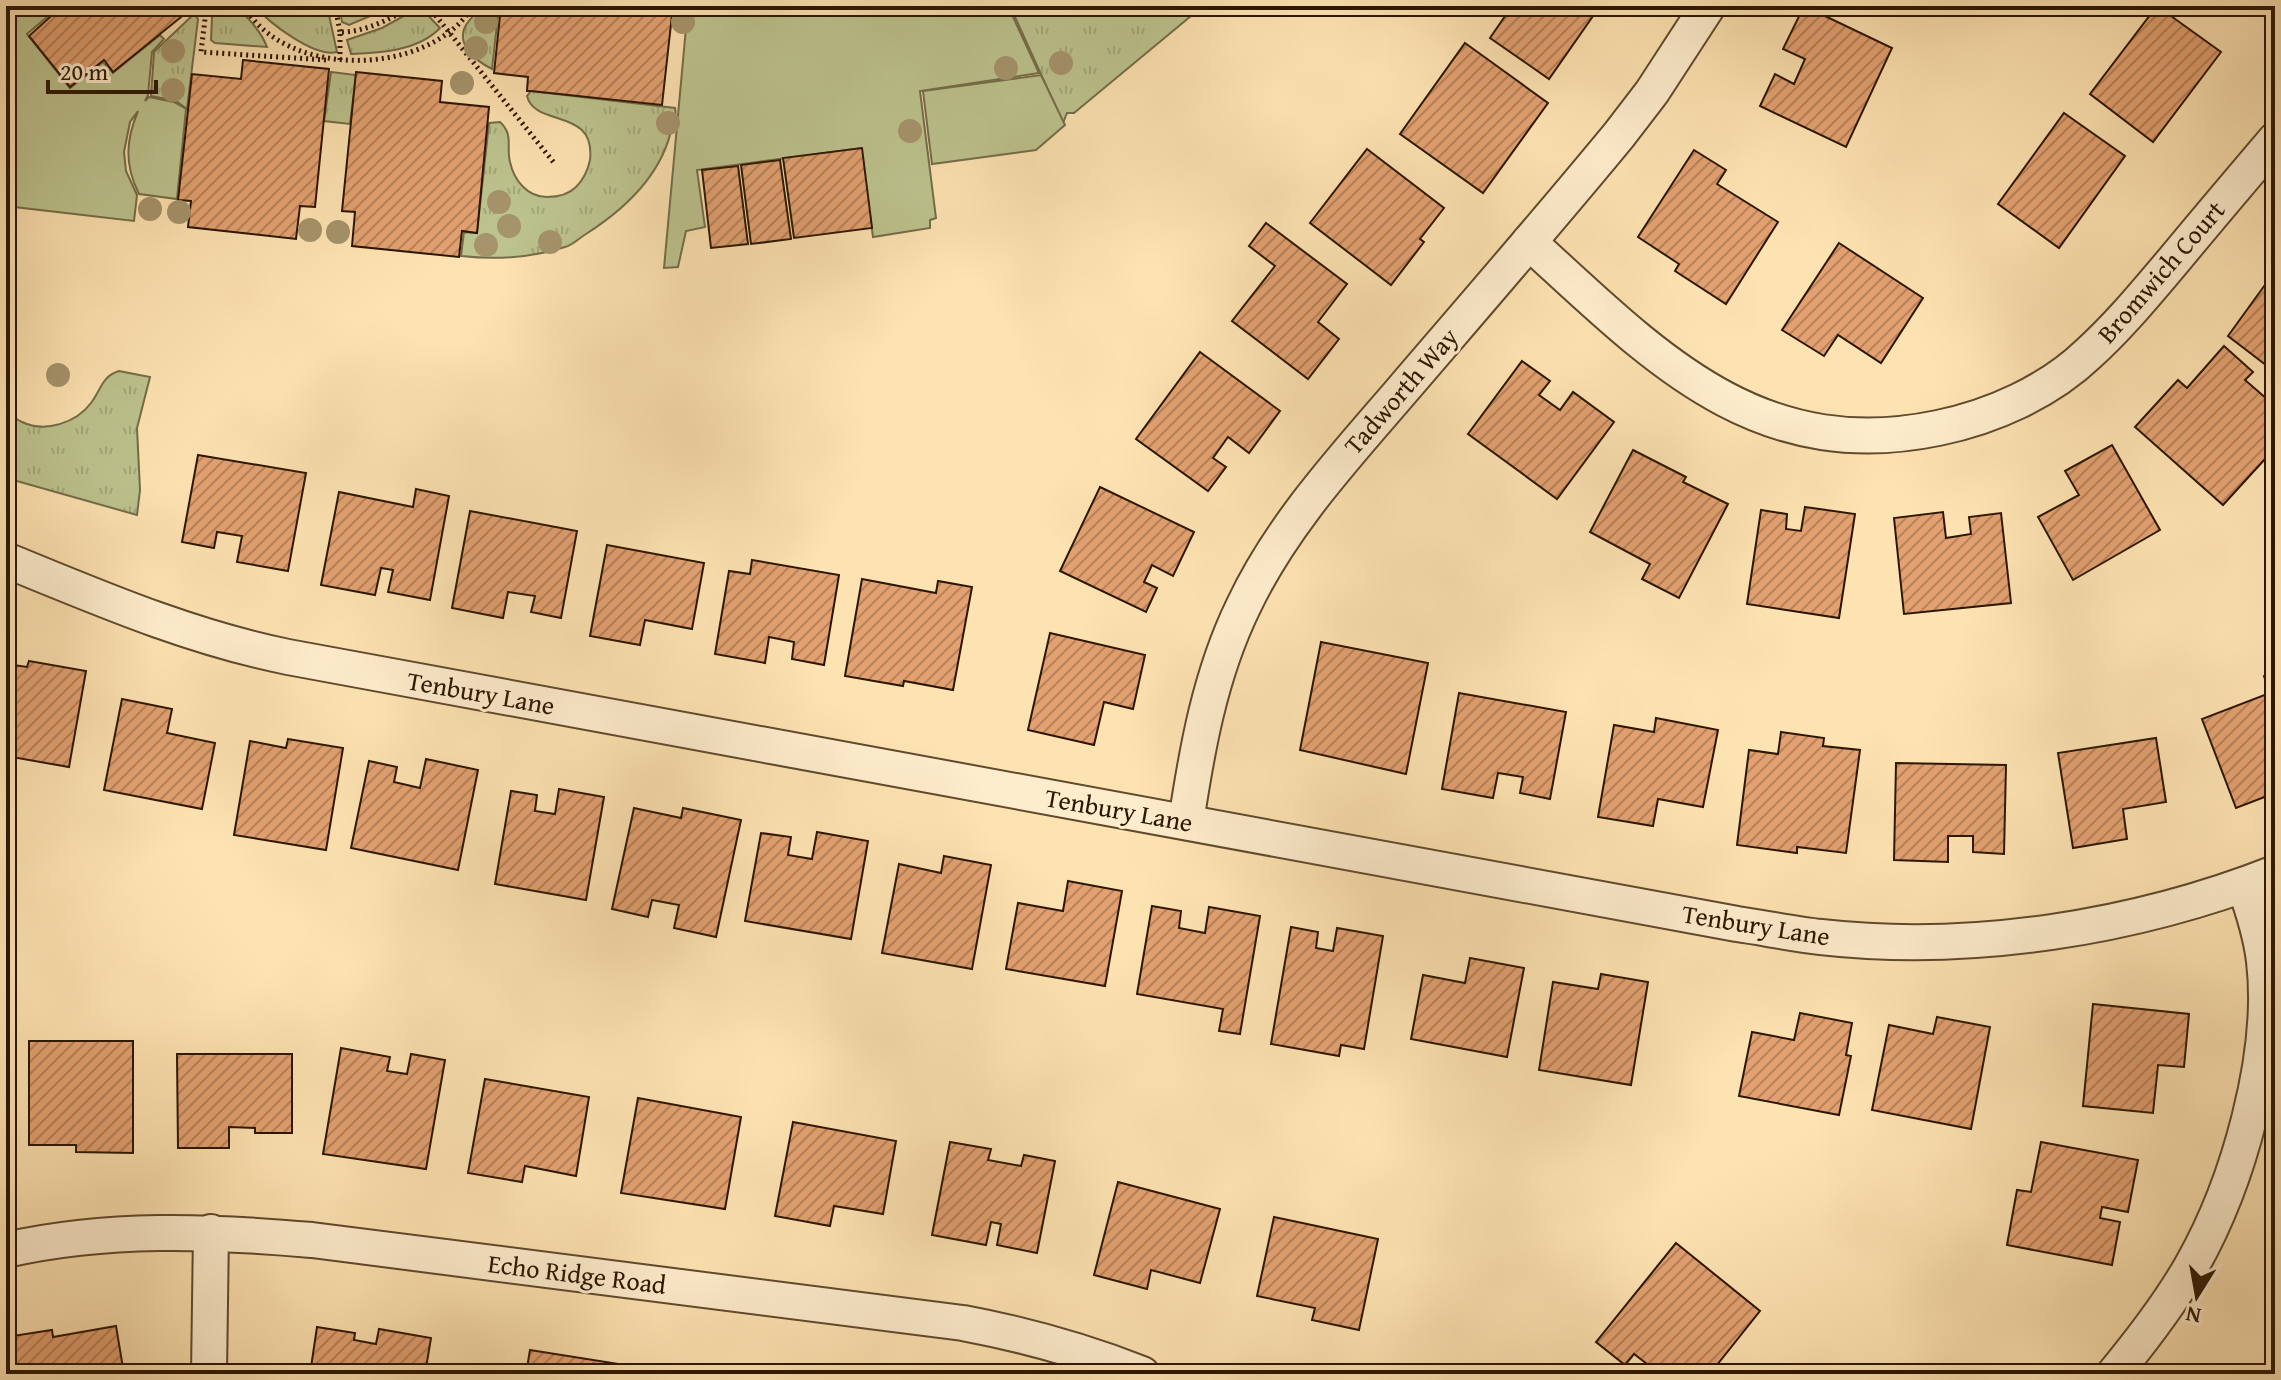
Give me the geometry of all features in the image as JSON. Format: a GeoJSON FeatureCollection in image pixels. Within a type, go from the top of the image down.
{"type":"FeatureCollection","features":[{"type":"Feature","properties":{"kind":"street","name":"Tadworth Way"},"geometry":{"type":"LineString","coordinates":[[1186,822],[1207,707],[1221,659],[1242,607],[1266,564],[1328,477],[1619,135],[1652,92],[1708,6]]}},
{"type":"Feature","properties":{"kind":"street","name":"Bromwich Court"},"geometry":{"type":"LineString","coordinates":[[1529,242],[1654,355],[1745,411],[1788,426],[1835,434],[1879,436],[1923,431],[1960,423],[2003,408],[2044,386],[2086,357],[2122,321],[2275,140]]}},
{"type":"Feature","properties":{"kind":"street","name":"Tenbury Lane"},"geometry":{"type":"LineString","coordinates":[[6,560],[144,616],[243,648],[1737,924],[1823,937],[1974,939],[2049,932],[2178,906],[2260,879]]}},
{"type":"Feature","properties":{"kind":"street"},"geometry":{"type":"LineString","coordinates":[[2114,1374],[2165,1308],[2192,1265],[2213,1224],[2245,1135],[2255,1092],[2265,1004],[2264,963],[2257,920],[2260,879]]}},
{"type":"Feature","properties":{"kind":"street","name":"Echo Ridge Road"},"geometry":{"type":"LineString","coordinates":[[6,1250],[89,1236],[148,1232],[211,1232],[312,1240],[963,1323],[1028,1335],[1142,1374]]}},
{"type":"Feature","properties":{"kind":"street"},"geometry":{"type":"LineString","coordinates":[[209,1374],[211,1232]]}},
{"type":"Feature","properties":{"kind":"path"},"geometry":{"type":"LineString","coordinates":[[214,6],[206,11],[201,52],[337,61],[373,61],[412,52],[449,33],[473,6]]}},
{"type":"Feature","properties":{"kind":"path"},"geometry":{"type":"LineString","coordinates":[[244,6],[272,36],[337,61]]}},
{"type":"Feature","properties":{"kind":"path"},"geometry":{"type":"LineString","coordinates":[[335,6],[340,32],[337,61]]}},
{"type":"Feature","properties":{"kind":"path"},"geometry":{"type":"LineString","coordinates":[[340,32],[363,28],[412,6]]}},
{"type":"Feature","properties":{"kind":"path"},"geometry":{"type":"LineString","coordinates":[[428,6],[555,164]]}},
{"type":"Feature","properties":{"kind":"green space"},"geometry":{"type":"Polygon","coordinates":[[[6,6],[60,6],[27,34],[70,88],[103,62],[113,73],[160,35],[164,39],[152,52],[145,101],[149,97],[174,102],[186,109],[177,199],[139,194],[134,183],[128,152],[138,111],[130,122],[124,152],[126,171],[137,195],[134,221],[6,206],[6,6]]]}},
{"type":"Feature","properties":{"kind":"green space"},"geometry":{"type":"Polygon","coordinates":[[[228,6],[236,6],[245,15],[267,47],[215,43],[211,40],[212,17],[228,6]]]}},
{"type":"Feature","properties":{"kind":"green space"},"geometry":{"type":"Polygon","coordinates":[[[255,6],[327,6],[337,52],[305,45],[281,30],[255,6]]]}},
{"type":"Feature","properties":{"kind":"green space"},"geometry":{"type":"Polygon","coordinates":[[[339,6],[394,6],[349,25],[342,22],[339,6]]]}},
{"type":"Feature","properties":{"kind":"green space"},"geometry":{"type":"Polygon","coordinates":[[[482,6],[499,6],[492,69],[475,58],[463,41],[466,24],[482,6]]]}},
{"type":"Feature","properties":{"kind":"green space"},"geometry":{"type":"Polygon","coordinates":[[[688,6],[1008,6],[1039,73],[920,91],[936,218],[930,220],[930,228],[873,237],[861,148],[697,170],[705,227],[686,231],[678,267],[664,268],[688,6]]]}},
{"type":"Feature","properties":{"kind":"green space"},"geometry":{"type":"Polygon","coordinates":[[[1010,6],[1203,6],[1074,113],[1067,113],[1063,123],[1010,6]]]}},
{"type":"Feature","properties":{"kind":"green space"},"geometry":{"type":"Polygon","coordinates":[[[420,7],[440,28],[431,36],[398,49],[351,54],[347,40],[382,28],[420,7]]]}},
{"type":"Feature","properties":{"kind":"green space"},"geometry":{"type":"Polygon","coordinates":[[[194,14],[198,19],[187,109],[176,101],[151,96],[154,52],[194,14]]]}},
{"type":"Feature","properties":{"kind":"green space"},"geometry":{"type":"Polygon","coordinates":[[[331,72],[356,75],[350,124],[324,121],[331,72]]]}},
{"type":"Feature","properties":{"kind":"green space"},"geometry":{"type":"Polygon","coordinates":[[[1041,75],[1065,125],[1036,150],[932,164],[923,91],[1041,75]]]}},
{"type":"Feature","properties":{"kind":"green space"},"geometry":{"type":"Polygon","coordinates":[[[531,91],[675,108],[675,115],[660,160],[640,189],[615,213],[573,243],[527,256],[461,256],[464,232],[477,233],[489,123],[500,122],[504,127],[512,169],[522,186],[533,194],[547,197],[566,194],[579,184],[587,171],[589,143],[584,132],[532,106],[527,96],[531,91]]]}},
{"type":"Feature","properties":{"kind":"green space"},"geometry":{"type":"Polygon","coordinates":[[[119,371],[150,377],[137,428],[140,490],[137,515],[6,478],[6,412],[31,425],[50,426],[69,421],[85,410],[105,380],[119,371]]]}},
{"type":"Feature","properties":{"kind":"building"},"geometry":{"type":"Polygon","coordinates":[[[62,6],[188,6],[191,9],[113,72],[104,60],[70,87],[29,36],[62,6]]]}},
{"type":"Feature","properties":{"kind":"building"},"geometry":{"type":"Polygon","coordinates":[[[501,6],[673,6],[662,105],[527,91],[528,77],[494,73],[501,6]]]}},
{"type":"Feature","properties":{"kind":"building"},"geometry":{"type":"Polygon","coordinates":[[[1512,6],[1600,6],[1549,79],[1490,38],[1512,6]]]}},
{"type":"Feature","properties":{"kind":"building"},"geometry":{"type":"Polygon","coordinates":[[[1804,6],[1892,48],[1846,147],[1760,106],[1775,74],[1794,84],[1805,59],[1783,49],[1804,6]]]}},
{"type":"Feature","properties":{"kind":"building"},"geometry":{"type":"Polygon","coordinates":[[[2157,6],[2221,52],[2153,142],[2090,94],[2157,6]]]}},
{"type":"Feature","properties":{"kind":"building"},"geometry":{"type":"Polygon","coordinates":[[[1465,43],[1548,103],[1483,193],[1400,134],[1465,43]]]}},
{"type":"Feature","properties":{"kind":"building"},"geometry":{"type":"Polygon","coordinates":[[[243,60],[329,69],[315,207],[300,206],[296,239],[188,227],[191,201],[178,200],[192,74],[241,79],[243,60]]]}},
{"type":"Feature","properties":{"kind":"building"},"geometry":{"type":"Polygon","coordinates":[[[356,72],[442,81],[440,102],[489,107],[477,233],[462,231],[459,257],[352,246],[355,212],[342,211],[356,72]]]}},
{"type":"Feature","properties":{"kind":"building"},"geometry":{"type":"Polygon","coordinates":[[[2064,113],[2125,156],[2059,248],[1998,204],[2064,113]]]}},
{"type":"Feature","properties":{"kind":"building"},"geometry":{"type":"Polygon","coordinates":[[[862,148],[872,228],[794,238],[783,158],[862,148]]]}},
{"type":"Feature","properties":{"kind":"building"},"geometry":{"type":"Polygon","coordinates":[[[1367,149],[1444,208],[1420,239],[1424,242],[1391,285],[1310,223],[1367,149]]]}},
{"type":"Feature","properties":{"kind":"building"},"geometry":{"type":"Polygon","coordinates":[[[1694,150],[1726,170],[1717,184],[1778,222],[1726,304],[1675,271],[1679,264],[1638,237],[1694,150]]]}},
{"type":"Feature","properties":{"kind":"building"},"geometry":{"type":"Polygon","coordinates":[[[780,160],[791,239],[751,244],[741,165],[780,160]]]}},
{"type":"Feature","properties":{"kind":"building"},"geometry":{"type":"Polygon","coordinates":[[[738,166],[748,244],[711,248],[702,170],[738,166]]]}},
{"type":"Feature","properties":{"kind":"building"},"geometry":{"type":"Polygon","coordinates":[[[1266,223],[1347,284],[1318,322],[1339,339],[1308,379],[1232,321],[1275,266],[1249,246],[1266,223]]]}},
{"type":"Feature","properties":{"kind":"building"},"geometry":{"type":"Polygon","coordinates":[[[1839,243],[1923,298],[1881,363],[1838,335],[1824,356],[1782,330],[1839,243]]]}},
{"type":"Feature","properties":{"kind":"building"},"geometry":{"type":"Polygon","coordinates":[[[2275,271],[2275,372],[2228,336],[2275,271]]]}},
{"type":"Feature","properties":{"kind":"building"},"geometry":{"type":"Polygon","coordinates":[[[2224,346],[2253,372],[2245,380],[2275,406],[2275,425],[2266,434],[2275,442],[2275,448],[2223,505],[2135,427],[2178,380],[2187,388],[2224,346]]]}},
{"type":"Feature","properties":{"kind":"building"},"geometry":{"type":"Polygon","coordinates":[[[1200,352],[1280,411],[1249,453],[1228,437],[1213,458],[1226,467],[1208,491],[1136,439],[1200,352]]]}},
{"type":"Feature","properties":{"kind":"building"},"geometry":{"type":"Polygon","coordinates":[[[1522,361],[1550,381],[1539,395],[1560,410],[1573,392],[1614,422],[1557,499],[1468,434],[1522,361]]]}},
{"type":"Feature","properties":{"kind":"building"},"geometry":{"type":"Polygon","coordinates":[[[2112,445],[2160,530],[2073,580],[2038,517],[2079,495],[2065,471],[2112,445]]]}},
{"type":"Feature","properties":{"kind":"building"},"geometry":{"type":"Polygon","coordinates":[[[1633,450],[1686,477],[1683,482],[1728,504],[1679,598],[1642,579],[1650,564],[1590,532],[1633,450]]]}},
{"type":"Feature","properties":{"kind":"building"},"geometry":{"type":"Polygon","coordinates":[[[198,455],[306,473],[288,571],[237,562],[242,536],[217,532],[214,548],[182,542],[198,455]]]}},
{"type":"Feature","properties":{"kind":"building"},"geometry":{"type":"Polygon","coordinates":[[[1100,487],[1194,532],[1173,576],[1152,565],[1144,582],[1157,588],[1146,612],[1060,571],[1100,487]]]}},
{"type":"Feature","properties":{"kind":"building"},"geometry":{"type":"Polygon","coordinates":[[[416,489],[449,496],[430,600],[388,592],[393,570],[381,568],[375,595],[321,585],[339,492],[413,507],[416,489]]]}},
{"type":"Feature","properties":{"kind":"building"},"geometry":{"type":"Polygon","coordinates":[[[1805,507],[1855,514],[1839,618],[1747,604],[1761,510],[1787,514],[1786,529],[1801,531],[1805,507]]]}},
{"type":"Feature","properties":{"kind":"building"},"geometry":{"type":"Polygon","coordinates":[[[470,511],[577,531],[561,618],[531,612],[535,596],[508,592],[503,618],[452,608],[470,511]]]}},
{"type":"Feature","properties":{"kind":"building"},"geometry":{"type":"Polygon","coordinates":[[[1943,512],[1946,538],[1971,534],[1969,517],[2001,513],[2011,603],[1904,614],[1894,518],[1943,512]]]}},
{"type":"Feature","properties":{"kind":"building"},"geometry":{"type":"Polygon","coordinates":[[[607,545],[704,563],[692,629],[645,620],[640,645],[590,636],[607,545]]]}},
{"type":"Feature","properties":{"kind":"building"},"geometry":{"type":"Polygon","coordinates":[[[752,560],[839,575],[824,665],[792,659],[794,642],[769,637],[765,663],[715,654],[729,571],[750,574],[752,560]]]}},
{"type":"Feature","properties":{"kind":"building"},"geometry":{"type":"Polygon","coordinates":[[[862,579],[936,593],[938,581],[972,587],[953,690],[904,681],[903,686],[845,676],[862,579]]]}},
{"type":"Feature","properties":{"kind":"building"},"geometry":{"type":"Polygon","coordinates":[[[1050,633],[1145,655],[1133,709],[1104,702],[1094,745],[1028,730],[1050,633]]]}},
{"type":"Feature","properties":{"kind":"building"},"geometry":{"type":"Polygon","coordinates":[[[1321,642],[1428,663],[1406,774],[1300,750],[1321,642]]]}},
{"type":"Feature","properties":{"kind":"building"},"geometry":{"type":"Polygon","coordinates":[[[29,661],[86,671],[69,767],[6,756],[6,664],[27,667],[29,661]]]}},
{"type":"Feature","properties":{"kind":"building"},"geometry":{"type":"Polygon","coordinates":[[[2275,672],[2275,793],[2236,808],[2202,719],[2270,693],[2264,676],[2275,672]]]}},
{"type":"Feature","properties":{"kind":"building"},"geometry":{"type":"Polygon","coordinates":[[[1459,693],[1566,712],[1550,799],[1520,793],[1523,777],[1498,773],[1493,798],[1442,789],[1459,693]]]}},
{"type":"Feature","properties":{"kind":"building"},"geometry":{"type":"Polygon","coordinates":[[[122,699],[172,709],[167,733],[215,743],[202,809],[104,790],[122,699]]]}},
{"type":"Feature","properties":{"kind":"building"},"geometry":{"type":"Polygon","coordinates":[[[1656,718],[1718,730],[1703,807],[1658,799],[1653,826],[1598,817],[1614,725],[1654,732],[1656,718]]]}},
{"type":"Feature","properties":{"kind":"building"},"geometry":{"type":"Polygon","coordinates":[[[1781,732],[1824,738],[1823,746],[1860,750],[1846,853],[1797,847],[1797,853],[1737,845],[1749,750],[1778,754],[1781,732]]]}},
{"type":"Feature","properties":{"kind":"building"},"geometry":{"type":"Polygon","coordinates":[[[2156,738],[2166,802],[2123,809],[2127,839],[2073,848],[2058,753],[2156,738]]]}},
{"type":"Feature","properties":{"kind":"building"},"geometry":{"type":"Polygon","coordinates":[[[288,739],[343,748],[326,850],[234,835],[250,741],[286,748],[288,739]]]}},
{"type":"Feature","properties":{"kind":"building"},"geometry":{"type":"Polygon","coordinates":[[[426,759],[478,770],[458,870],[351,848],[369,761],[397,767],[394,782],[420,788],[426,759]]]}},
{"type":"Feature","properties":{"kind":"building"},"geometry":{"type":"Polygon","coordinates":[[[1896,763],[2006,765],[2004,854],[1973,852],[1973,836],[1948,836],[1948,862],[1894,860],[1896,763]]]}},
{"type":"Feature","properties":{"kind":"building"},"geometry":{"type":"Polygon","coordinates":[[[559,789],[604,797],[586,900],[495,884],[511,791],[537,795],[535,811],[555,814],[559,789]]]}},
{"type":"Feature","properties":{"kind":"building"},"geometry":{"type":"Polygon","coordinates":[[[634,808],[681,818],[683,808],[741,820],[716,937],[674,928],[679,905],[652,900],[648,917],[612,909],[634,808]]]}},
{"type":"Feature","properties":{"kind":"building"},"geometry":{"type":"Polygon","coordinates":[[[817,832],[868,841],[851,939],[745,921],[761,833],[791,837],[788,855],[812,859],[817,832]]]}},
{"type":"Feature","properties":{"kind":"building"},"geometry":{"type":"Polygon","coordinates":[[[944,856],[991,865],[972,969],[882,953],[899,864],[941,873],[944,856]]]}},
{"type":"Feature","properties":{"kind":"building"},"geometry":{"type":"Polygon","coordinates":[[[1068,881],[1122,891],[1105,986],[1006,969],[1018,903],[1063,911],[1068,881]]]}},
{"type":"Feature","properties":{"kind":"building"},"geometry":{"type":"Polygon","coordinates":[[[1152,906],[1181,911],[1179,928],[1205,933],[1209,907],[1260,916],[1240,1034],[1219,1031],[1223,1009],[1137,994],[1152,906]]]}},
{"type":"Feature","properties":{"kind":"building"},"geometry":{"type":"Polygon","coordinates":[[[1291,927],[1318,932],[1316,948],[1333,951],[1337,928],[1383,936],[1364,1049],[1341,1045],[1339,1056],[1271,1044],[1291,927]]]}},
{"type":"Feature","properties":{"kind":"building"},"geometry":{"type":"Polygon","coordinates":[[[1470,958],[1524,968],[1507,1057],[1411,1039],[1423,975],[1465,983],[1470,958]]]}},
{"type":"Feature","properties":{"kind":"building"},"geometry":{"type":"Polygon","coordinates":[[[1601,974],[1648,982],[1631,1085],[1539,1070],[1553,982],[1598,989],[1601,974]]]}},
{"type":"Feature","properties":{"kind":"building"},"geometry":{"type":"Polygon","coordinates":[[[2093,1004],[2189,1014],[2184,1067],[2158,1065],[2153,1113],[2083,1106],[2093,1004]]]}},
{"type":"Feature","properties":{"kind":"building"},"geometry":{"type":"Polygon","coordinates":[[[1800,1013],[1852,1023],[1846,1055],[1851,1056],[1839,1115],[1739,1096],[1752,1032],[1794,1040],[1800,1013]]]}},
{"type":"Feature","properties":{"kind":"building"},"geometry":{"type":"Polygon","coordinates":[[[1937,1017],[1990,1027],[1971,1129],[1872,1110],[1889,1025],[1933,1034],[1937,1017]]]}},
{"type":"Feature","properties":{"kind":"building"},"geometry":{"type":"Polygon","coordinates":[[[29,1041],[133,1041],[133,1153],[76,1152],[76,1145],[29,1145],[29,1041]]]}},
{"type":"Feature","properties":{"kind":"building"},"geometry":{"type":"Polygon","coordinates":[[[341,1048],[390,1057],[387,1071],[407,1074],[411,1054],[445,1060],[426,1169],[323,1154],[341,1048]]]}},
{"type":"Feature","properties":{"kind":"building"},"geometry":{"type":"Polygon","coordinates":[[[177,1054],[292,1054],[292,1133],[255,1133],[255,1128],[229,1127],[229,1148],[178,1148],[177,1054]]]}},
{"type":"Feature","properties":{"kind":"building"},"geometry":{"type":"Polygon","coordinates":[[[485,1079],[589,1097],[576,1176],[525,1166],[522,1182],[468,1173],[485,1079]]]}},
{"type":"Feature","properties":{"kind":"building"},"geometry":{"type":"Polygon","coordinates":[[[638,1098],[741,1117],[725,1209],[621,1193],[638,1098]]]}},
{"type":"Feature","properties":{"kind":"building"},"geometry":{"type":"Polygon","coordinates":[[[793,1122],[896,1141],[883,1214],[834,1206],[830,1226],[775,1216],[793,1122]]]}},
{"type":"Feature","properties":{"kind":"building"},"geometry":{"type":"Polygon","coordinates":[[[950,1142],[991,1149],[988,1160],[1021,1166],[1024,1155],[1055,1161],[1037,1253],[997,1245],[1001,1224],[991,1222],[986,1245],[932,1235],[950,1142]]]}},
{"type":"Feature","properties":{"kind":"building"},"geometry":{"type":"Polygon","coordinates":[[[2041,1142],[2138,1160],[2128,1212],[2102,1207],[2100,1218],[2120,1222],[2112,1265],[2007,1245],[2017,1190],[2031,1192],[2041,1142]]]}},
{"type":"Feature","properties":{"kind":"building"},"geometry":{"type":"Polygon","coordinates":[[[1118,1182],[1220,1209],[1200,1283],[1151,1270],[1147,1289],[1094,1275],[1118,1182]]]}},
{"type":"Feature","properties":{"kind":"building"},"geometry":{"type":"Polygon","coordinates":[[[1274,1217],[1378,1239],[1359,1330],[1312,1320],[1315,1308],[1257,1296],[1274,1217]]]}},
{"type":"Feature","properties":{"kind":"building"},"geometry":{"type":"Polygon","coordinates":[[[1676,1243],[1760,1311],[1717,1365],[1726,1374],[1660,1374],[1634,1354],[1625,1365],[1596,1342],[1676,1243]]]}},
{"type":"Feature","properties":{"kind":"building"},"geometry":{"type":"Polygon","coordinates":[[[116,1326],[124,1374],[6,1374],[6,1337],[52,1330],[53,1337],[116,1326]]]}},
{"type":"Feature","properties":{"kind":"building"},"geometry":{"type":"Polygon","coordinates":[[[317,1327],[355,1333],[354,1340],[376,1344],[379,1329],[431,1338],[425,1374],[310,1374],[317,1327]]]}},
{"type":"Feature","properties":{"kind":"building"},"geometry":{"type":"Polygon","coordinates":[[[530,1350],[644,1368],[643,1374],[526,1374],[530,1350]]]}}]}
